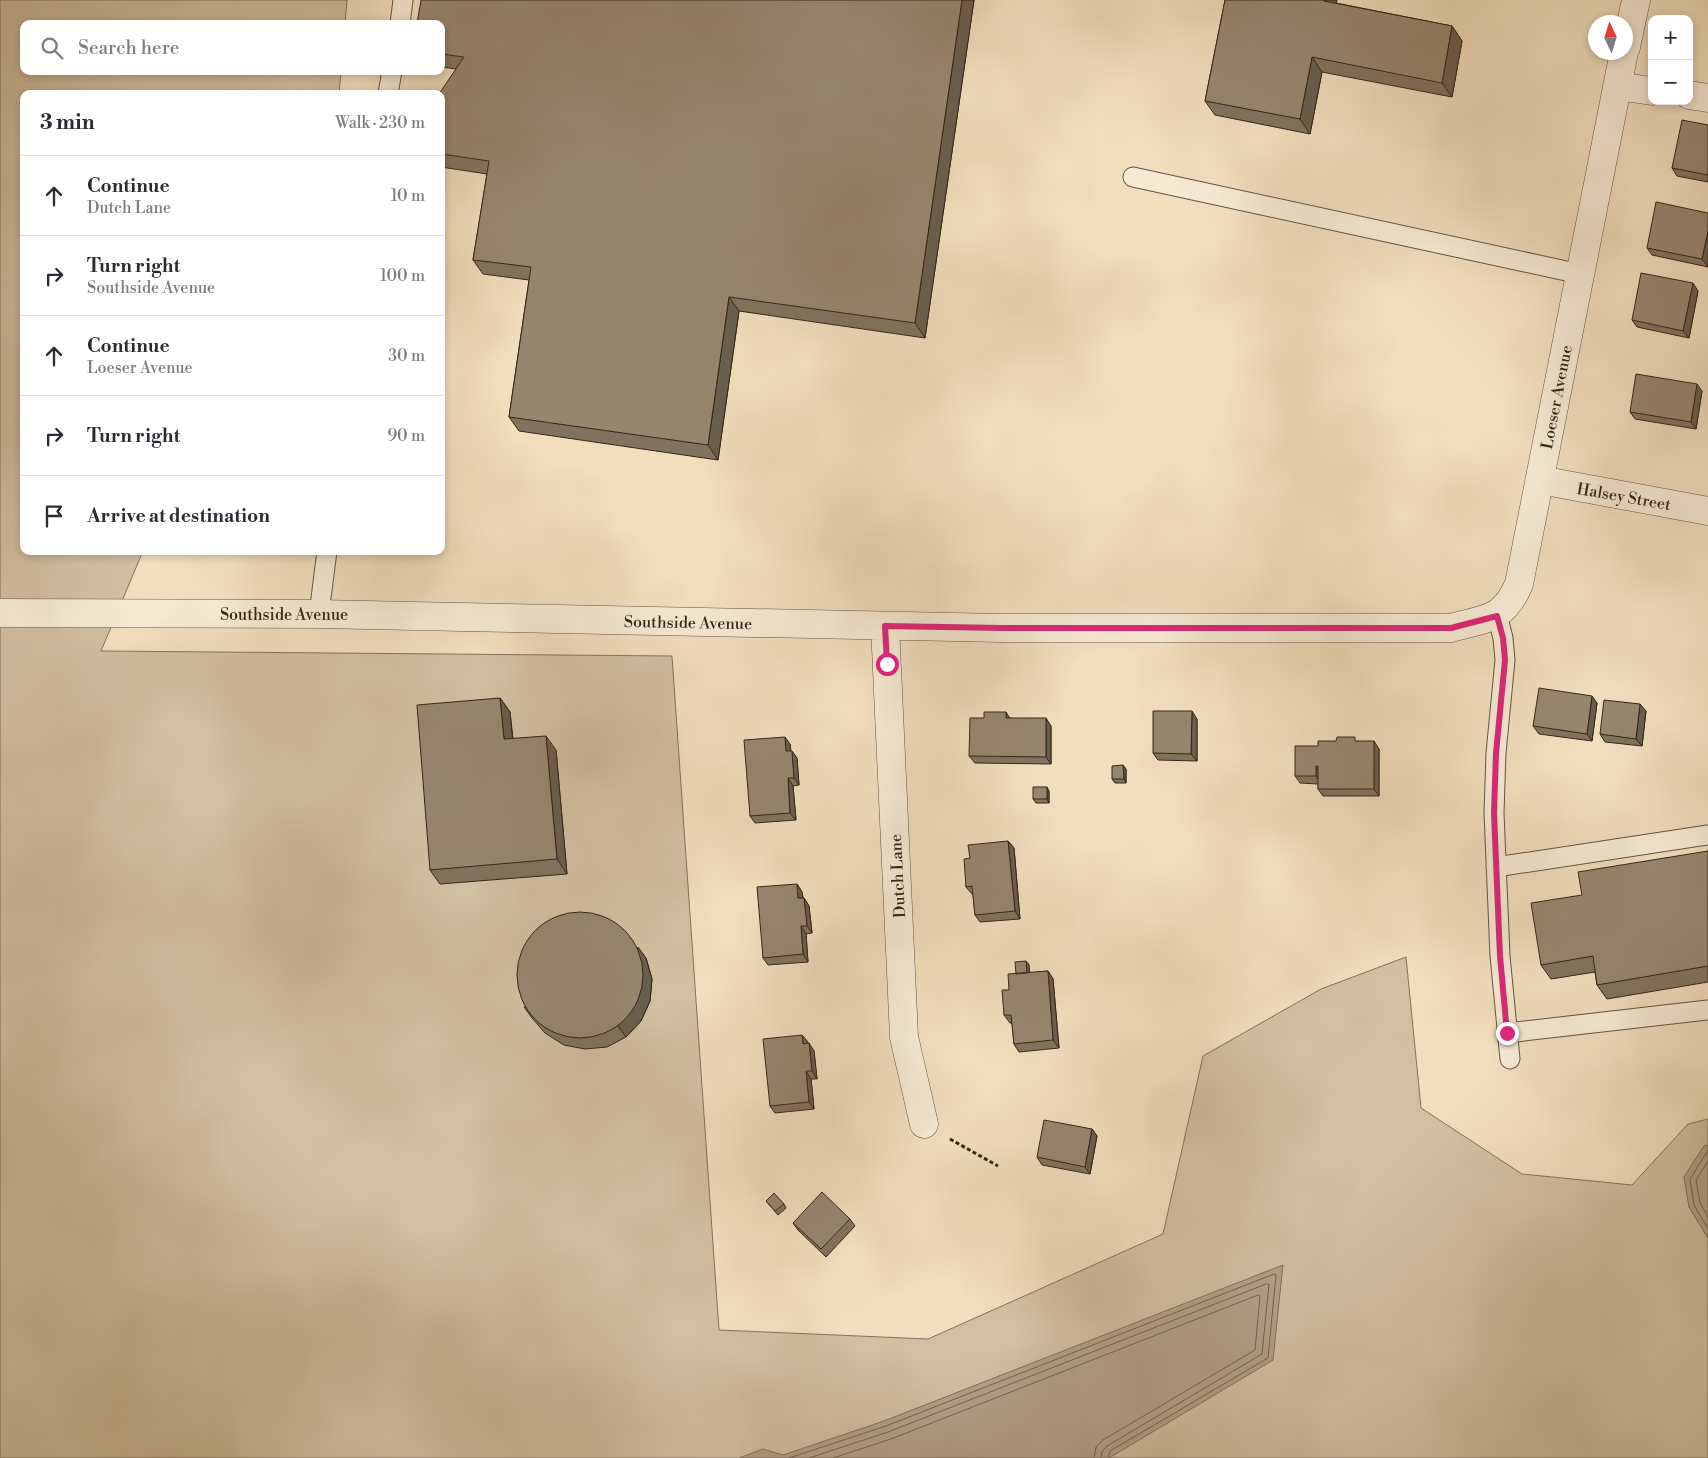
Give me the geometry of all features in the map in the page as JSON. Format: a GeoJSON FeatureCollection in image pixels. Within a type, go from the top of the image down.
{"type":"FeatureCollection","features":[{"type":"Feature","properties":{"kind":"street"},"geometry":{"type":"LineString","coordinates":[[1633,15],[1636,0]]}},
{"type":"Feature","properties":{"kind":"street","name":"Loeser Avenue"},"geometry":{"type":"LineString","coordinates":[[1497,616],[1512,600],[1519,584],[1622,60]]}},
{"type":"Feature","properties":{"kind":"street"},"geometry":{"type":"LineString","coordinates":[[1617,86],[1648,90]]}},
{"type":"Feature","properties":{"kind":"street"},"geometry":{"type":"LineString","coordinates":[[1693,96],[1708,98]]}},
{"type":"Feature","properties":{"kind":"street","name":"Halsey Street"},"geometry":{"type":"LineString","coordinates":[[1540,480],[1708,511]]}},
{"type":"Feature","properties":{"kind":"street","name":"Southside Avenue"},"geometry":{"type":"LineString","coordinates":[[0,613],[319,614],[1001,628],[1451,628],[1497,616]]}},
{"type":"Feature","properties":{"kind":"street","name":"Dutch Lane"},"geometry":{"type":"LineString","coordinates":[[885,626],[904,1037],[924,1124]]}},
{"type":"Feature","properties":{"kind":"lane"},"geometry":{"type":"LineString","coordinates":[[400,20],[403,0]]}},
{"type":"Feature","properties":{"kind":"lane"},"geometry":{"type":"LineString","coordinates":[[389,90],[391,75]]}},
{"type":"Feature","properties":{"kind":"lane"},"geometry":{"type":"LineString","coordinates":[[1133,177],[1580,274]]}},
{"type":"Feature","properties":{"kind":"lane"},"geometry":{"type":"LineString","coordinates":[[319,614],[326,555]]}},
{"type":"Feature","properties":{"kind":"lane"},"geometry":{"type":"LineString","coordinates":[[1497,616],[1503,638],[1505,660],[1494,785],[1496,867],[1500,956],[1510,1059]]}},
{"type":"Feature","properties":{"kind":"lane"},"geometry":{"type":"LineString","coordinates":[[1496,867],[1708,835]]}},
{"type":"Feature","properties":{"kind":"lane"},"geometry":{"type":"LineString","coordinates":[[1507,1033],[1708,1010]]}},
{"type":"Feature","properties":{"kind":"path"},"geometry":{"type":"LineString","coordinates":[[924,1124],[998,1166]]}},
{"type":"Feature","properties":{"kind":"shaded area"},"geometry":{"type":"Polygon","coordinates":[[[0,0],[347,0],[345,20],[20,20],[20,75],[341,75],[339,90],[20,90],[20,555],[141,555],[101,651],[672,656],[719,1330],[928,1339],[1163,1234],[1203,1056],[1321,989],[1406,957],[1421,1108],[1522,1174],[1632,1185],[1688,1124],[1708,1119],[1708,1145],[1704,1146],[1689,1207],[1708,1238],[1708,1458],[0,1458],[0,0]]]}},
{"type":"Feature","properties":{"kind":"water"},"geometry":{"type":"Polygon","coordinates":[[[1708,1145],[1708,1238],[1689,1207],[1684,1177],[1704,1146],[1708,1145]]]}},
{"type":"Feature","properties":{"kind":"water"},"geometry":{"type":"Polygon","coordinates":[[[1283,1265],[1273,1360],[1109,1458],[739,1458],[763,1449],[783,1455],[884,1421],[1283,1265]]]}},
{"type":"Feature","properties":{"kind":"building"},"geometry":{"type":"Polygon","coordinates":[[[421,0],[962,0],[915,323],[729,297],[708,445],[509,417],[531,267],[473,260],[489,161],[445,155],[445,90],[442,90],[464,57],[445,55],[445,20],[418,20],[421,0]]]}},
{"type":"Feature","properties":{"kind":"building"},"geometry":{"type":"Polygon","coordinates":[[[1225,0],[1324,0],[1452,26],[1442,83],[1312,57],[1300,119],[1205,101],[1225,0]]]}},
{"type":"Feature","properties":{"kind":"building"},"geometry":{"type":"Polygon","coordinates":[[[1682,120],[1708,125],[1708,175],[1672,168],[1682,120]]]}},
{"type":"Feature","properties":{"kind":"building"},"geometry":{"type":"Polygon","coordinates":[[[1656,202],[1708,213],[1708,231],[1702,259],[1647,248],[1656,202]]]}},
{"type":"Feature","properties":{"kind":"building"},"geometry":{"type":"Polygon","coordinates":[[[1641,273],[1693,283],[1683,331],[1632,320],[1641,273]]]}},
{"type":"Feature","properties":{"kind":"building"},"geometry":{"type":"Polygon","coordinates":[[[1636,374],[1697,384],[1691,422],[1630,412],[1636,374]]]}},
{"type":"Feature","properties":{"kind":"building"},"geometry":{"type":"Polygon","coordinates":[[[1539,688],[1592,696],[1587,734],[1533,726],[1539,688]]]}},
{"type":"Feature","properties":{"kind":"building"},"geometry":{"type":"Polygon","coordinates":[[[500,698],[504,739],[546,736],[557,859],[430,870],[417,705],[500,698]]]}},
{"type":"Feature","properties":{"kind":"building"},"geometry":{"type":"Polygon","coordinates":[[[1604,700],[1640,704],[1636,739],[1600,734],[1604,700]]]}},
{"type":"Feature","properties":{"kind":"building"},"geometry":{"type":"Polygon","coordinates":[[[1153,711],[1192,711],[1191,754],[1153,753],[1153,711]]]}},
{"type":"Feature","properties":{"kind":"building"},"geometry":{"type":"Polygon","coordinates":[[[984,712],[1006,712],[1006,718],[1046,718],[1046,757],[969,756],[970,718],[984,718],[984,712]]]}},
{"type":"Feature","properties":{"kind":"building"},"geometry":{"type":"Polygon","coordinates":[[[785,737],[786,751],[792,751],[794,778],[788,778],[790,813],[750,816],[744,740],[785,737]]]}},
{"type":"Feature","properties":{"kind":"building"},"geometry":{"type":"Polygon","coordinates":[[[1337,737],[1355,737],[1355,741],[1374,741],[1374,789],[1318,789],[1318,766],[1316,766],[1316,776],[1295,776],[1295,746],[1318,746],[1318,741],[1336,741],[1337,737]]]}},
{"type":"Feature","properties":{"kind":"building"},"geometry":{"type":"Polygon","coordinates":[[[1123,765],[1124,779],[1112,779],[1112,766],[1123,765]]]}},
{"type":"Feature","properties":{"kind":"building"},"geometry":{"type":"Polygon","coordinates":[[[1033,787],[1047,787],[1047,799],[1033,799],[1033,787]]]}},
{"type":"Feature","properties":{"kind":"building"},"geometry":{"type":"Polygon","coordinates":[[[1008,841],[1015,911],[975,915],[972,886],[966,887],[964,859],[970,858],[968,845],[1008,841]]]}},
{"type":"Feature","properties":{"kind":"building"},"geometry":{"type":"Polygon","coordinates":[[[1708,851],[1708,966],[1597,985],[1593,956],[1541,965],[1531,903],[1582,895],[1578,872],[1708,851]]]}},
{"type":"Feature","properties":{"kind":"building"},"geometry":{"type":"Polygon","coordinates":[[[797,884],[798,898],[804,898],[807,926],[801,926],[803,954],[763,958],[757,887],[797,884]]]}},
{"type":"Feature","properties":{"kind":"building"},"geometry":{"type":"Polygon","coordinates":[[[580,912],[604,916],[625,930],[639,951],[643,975],[639,999],[625,1020],[604,1034],[580,1038],[556,1034],[535,1020],[521,999],[517,975],[521,951],[535,930],[556,916],[580,912]]]}},
{"type":"Feature","properties":{"kind":"building"},"geometry":{"type":"Polygon","coordinates":[[[1026,961],[1027,973],[1016,974],[1015,962],[1026,961]]]}},
{"type":"Feature","properties":{"kind":"building"},"geometry":{"type":"Polygon","coordinates":[[[1048,971],[1053,1040],[1014,1044],[1011,1015],[1004,1015],[1002,990],[1009,990],[1008,974],[1048,971]]]}},
{"type":"Feature","properties":{"kind":"building"},"geometry":{"type":"Polygon","coordinates":[[[802,1035],[803,1044],[809,1043],[812,1071],[806,1071],[809,1102],[770,1106],[763,1039],[802,1035]]]}},
{"type":"Feature","properties":{"kind":"building"},"geometry":{"type":"Polygon","coordinates":[[[1044,1120],[1092,1129],[1085,1167],[1037,1157],[1044,1120]]]}},
{"type":"Feature","properties":{"kind":"building"},"geometry":{"type":"Polygon","coordinates":[[[822,1192],[850,1219],[821,1249],[793,1223],[822,1192]]]}},
{"type":"Feature","properties":{"kind":"building"},"geometry":{"type":"Polygon","coordinates":[[[774,1193],[784,1204],[775,1211],[766,1201],[774,1193]]]}},
{"type":"Feature","properties":{"kind":"route"},"geometry":{"type":"LineString","coordinates":[[887,664],[885,626],[1001,628],[1451,628],[1497,616],[1503,638],[1505,660],[1496,753],[1494,813],[1500,956],[1507,1033]]}}]}
